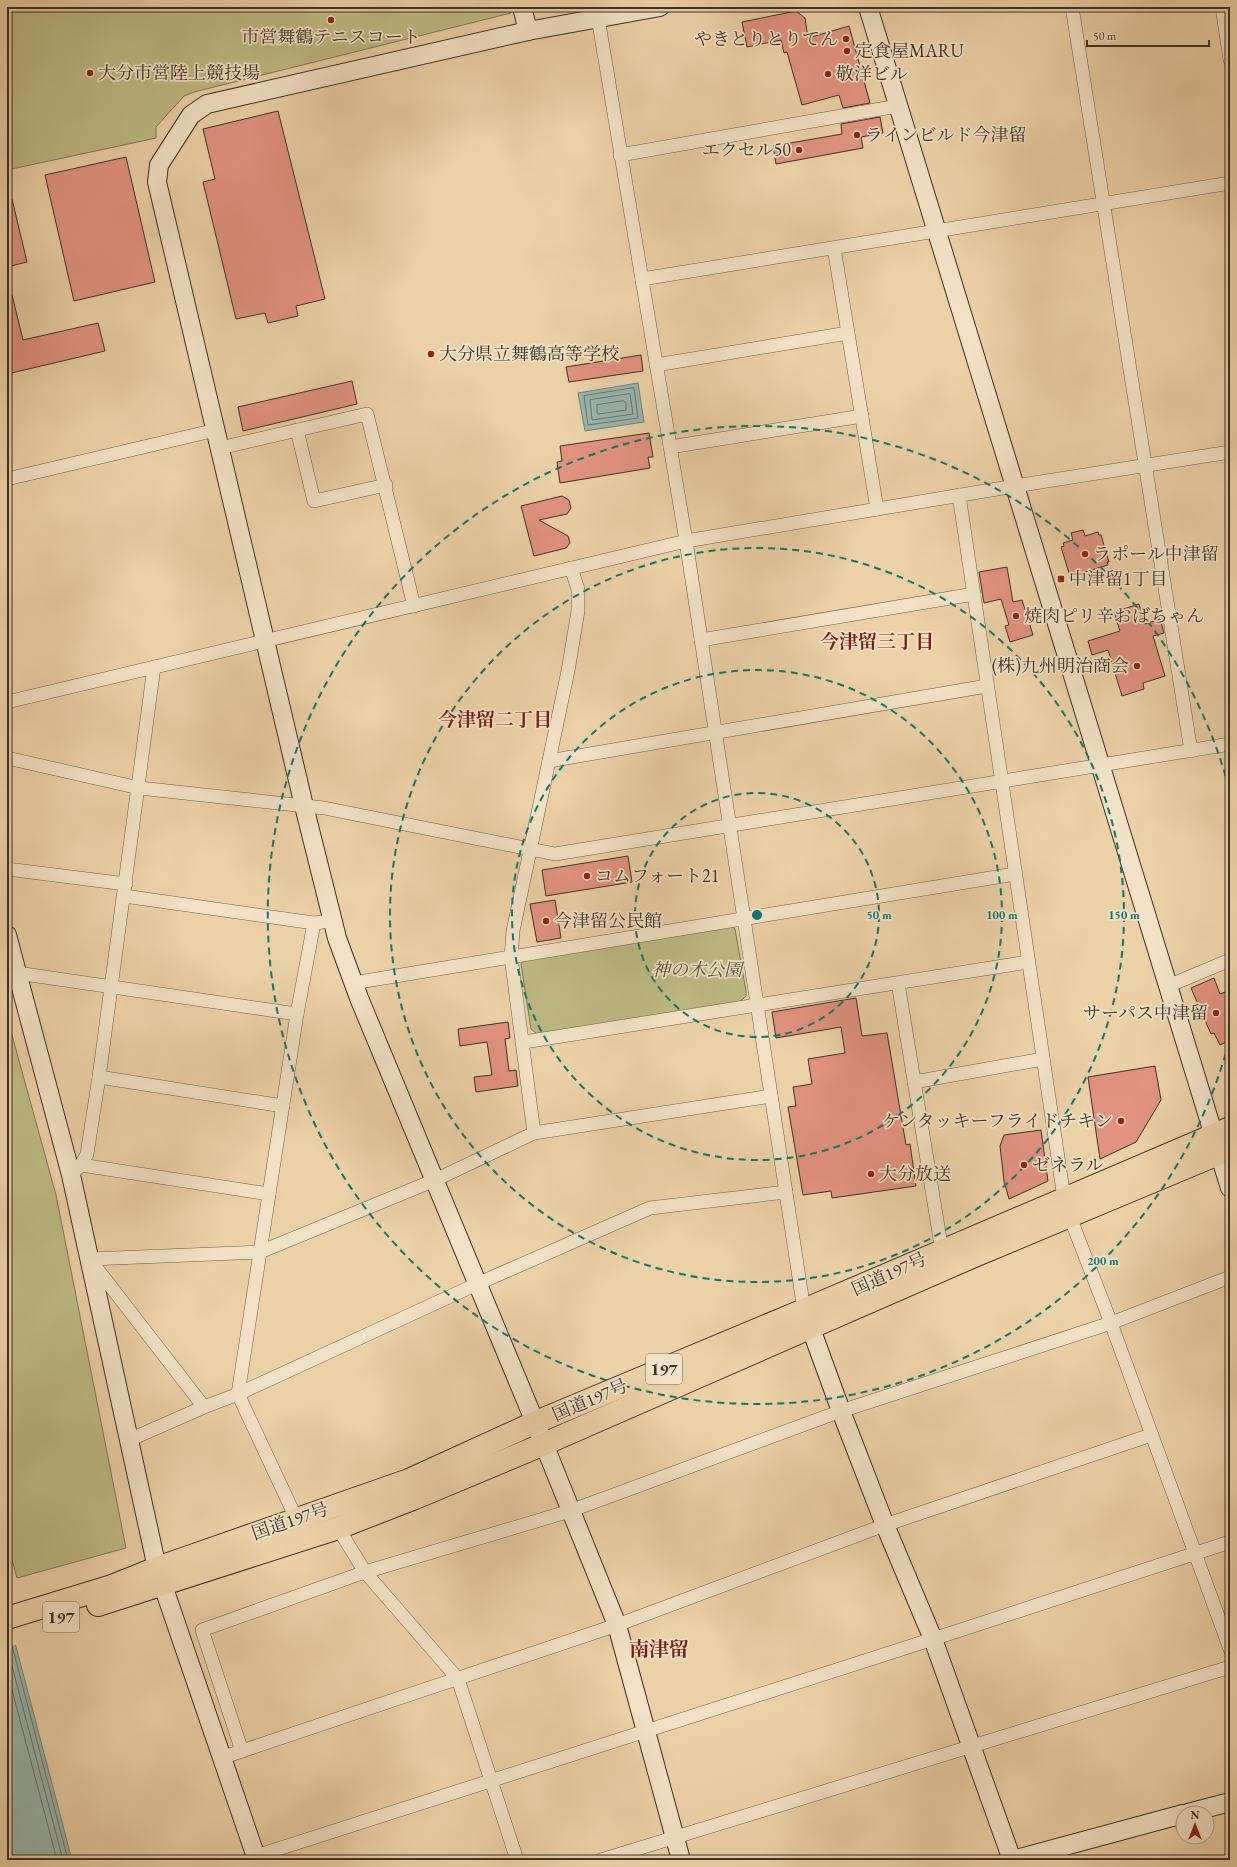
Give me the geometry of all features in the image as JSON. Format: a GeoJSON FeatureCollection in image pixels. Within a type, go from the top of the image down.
{"type":"FeatureCollection","features":[{"type":"Feature","properties":{"kind":"highway","name":"国道197号"},"geometry":{"type":"LineString","coordinates":[[159,1576],[338,1528],[415,1498],[544,1444],[807,1319],[942,1250],[1067,1207],[1223,1142]]}},
{"type":"Feature","properties":{"kind":"highway","name":"国道197号"},"geometry":{"type":"LineString","coordinates":[[7,1634],[159,1576],[296,1518],[409,1480],[534,1423],[972,1257],[1067,1207]]}},
{"type":"Feature","properties":{"kind":"highway","name":"国道197号"},"geometry":{"type":"LineString","coordinates":[[7,1618],[114,1593]]}},
{"type":"Feature","properties":{"kind":"street"},"geometry":{"type":"LineString","coordinates":[[522,7],[528,31]]}},
{"type":"Feature","properties":{"kind":"street"},"geometry":{"type":"LineString","coordinates":[[660,7],[528,31],[207,104],[191,115],[159,165],[158,182],[332,920],[353,983],[534,1423],[544,1444],[617,1625],[681,1860]]}},
{"type":"Feature","properties":{"kind":"street"},"geometry":{"type":"LineString","coordinates":[[868,7],[1168,986],[1223,1142],[1230,1188]]}},
{"type":"Feature","properties":{"kind":"street"},"geometry":{"type":"LineString","coordinates":[[1072,7],[1191,751]]}},
{"type":"Feature","properties":{"kind":"street"},"geometry":{"type":"LineString","coordinates":[[1222,7],[1230,60]]}},
{"type":"Feature","properties":{"kind":"street"},"geometry":{"type":"LineString","coordinates":[[598,18],[686,541],[771,1096],[807,1319],[841,1411],[933,1639],[1012,1860],[1175,1816]]}},
{"type":"Feature","properties":{"kind":"street"},"geometry":{"type":"LineString","coordinates":[[620,155],[898,106]]}},
{"type":"Feature","properties":{"kind":"street"},"geometry":{"type":"LineString","coordinates":[[642,279],[1230,183]]}},
{"type":"Feature","properties":{"kind":"street"},"geometry":{"type":"LineString","coordinates":[[834,248],[877,509]]}},
{"type":"Feature","properties":{"kind":"street"},"geometry":{"type":"LineString","coordinates":[[656,365],[848,333]]}},
{"type":"Feature","properties":{"kind":"street"},"geometry":{"type":"LineString","coordinates":[[220,448],[367,414],[386,485],[414,606]]}},
{"type":"Feature","properties":{"kind":"street"},"geometry":{"type":"LineString","coordinates":[[670,447],[862,416]]}},
{"type":"Feature","properties":{"kind":"street"},"geometry":{"type":"LineString","coordinates":[[7,479],[216,430]]}},
{"type":"Feature","properties":{"kind":"street"},"geometry":{"type":"LineString","coordinates":[[297,430],[314,501],[386,485]]}},
{"type":"Feature","properties":{"kind":"street"},"geometry":{"type":"LineString","coordinates":[[7,702],[686,541],[959,495],[1230,452]]}},
{"type":"Feature","properties":{"kind":"street"},"geometry":{"type":"LineString","coordinates":[[959,495],[1028,962],[1067,1207],[1196,1553],[1230,1649]]}},
{"type":"Feature","properties":{"kind":"street"},"geometry":{"type":"LineString","coordinates":[[534,1133],[524,1042],[511,957],[514,931],[532,849],[578,611],[578,589],[571,568]]}},
{"type":"Feature","properties":{"kind":"street"},"geometry":{"type":"LineString","coordinates":[[701,640],[974,594]]}},
{"type":"Feature","properties":{"kind":"street"},"geometry":{"type":"LineString","coordinates":[[76,1170],[86,1154],[99,1077],[154,667]]}},
{"type":"Feature","properties":{"kind":"street"},"geometry":{"type":"LineString","coordinates":[[549,761],[716,734],[987,686]]}},
{"type":"Feature","properties":{"kind":"street"},"geometry":{"type":"LineString","coordinates":[[7,758],[138,788],[324,808],[554,854],[1230,744]]}},
{"type":"Feature","properties":{"kind":"street"},"geometry":{"type":"LineString","coordinates":[[7,869],[314,924],[332,920]]}},
{"type":"Feature","properties":{"kind":"street"},"geometry":{"type":"LineString","coordinates":[[353,983],[1015,874]]}},
{"type":"Feature","properties":{"kind":"street"},"geometry":{"type":"LineString","coordinates":[[296,1518],[238,1394],[297,1014],[314,924]]}},
{"type":"Feature","properties":{"kind":"street"},"geometry":{"type":"LineString","coordinates":[[7,935],[76,1170],[90,1259],[128,1440],[159,1576],[181,1635],[221,1758],[256,1858],[1230,1542]]}},
{"type":"Feature","properties":{"kind":"street"},"geometry":{"type":"LineString","coordinates":[[1168,986],[1230,960]]}},
{"type":"Feature","properties":{"kind":"street"},"geometry":{"type":"LineString","coordinates":[[524,1042],[1028,962]]}},
{"type":"Feature","properties":{"kind":"street"},"geometry":{"type":"LineString","coordinates":[[17,973],[297,1014]]}},
{"type":"Feature","properties":{"kind":"street"},"geometry":{"type":"LineString","coordinates":[[898,983],[942,1250]]}},
{"type":"Feature","properties":{"kind":"street"},"geometry":{"type":"LineString","coordinates":[[914,1082],[1043,1059]]}},
{"type":"Feature","properties":{"kind":"street"},"geometry":{"type":"LineString","coordinates":[[99,1077],[283,1106]]}},
{"type":"Feature","properties":{"kind":"street"},"geometry":{"type":"LineString","coordinates":[[90,1259],[260,1252],[435,1180],[534,1133],[771,1096]]}},
{"type":"Feature","properties":{"kind":"street"},"geometry":{"type":"LineString","coordinates":[[76,1170],[269,1194]]}},
{"type":"Feature","properties":{"kind":"street"},"geometry":{"type":"LineString","coordinates":[[128,1440],[238,1394],[477,1284],[650,1208],[786,1192]]}},
{"type":"Feature","properties":{"kind":"street"},"geometry":{"type":"LineString","coordinates":[[90,1259],[204,1407]]}},
{"type":"Feature","properties":{"kind":"street"},"geometry":{"type":"LineString","coordinates":[[242,1751],[202,1630],[365,1572],[570,1511],[841,1411],[1111,1323],[1230,1277]]}},
{"type":"Feature","properties":{"kind":"street"},"geometry":{"type":"LineString","coordinates":[[221,1758],[617,1625],[886,1525],[1151,1435]]}},
{"type":"Feature","properties":{"kind":"street"},"geometry":{"type":"LineString","coordinates":[[338,1528],[365,1572],[458,1678],[517,1860]]}},
{"type":"Feature","properties":{"kind":"street"},"geometry":{"type":"LineString","coordinates":[[602,1860],[1230,1667]]}},
{"type":"Feature","properties":{"kind":"street"},"geometry":{"type":"LineString","coordinates":[[1215,1806],[1230,1802]]}},
{"type":"Feature","properties":{"kind":"green space"},"geometry":{"type":"Polygon","coordinates":[[[7,7],[509,7],[511,13],[194,92],[184,96],[156,127],[156,138],[7,170],[7,7]]]}},
{"type":"Feature","properties":{"kind":"green space","name":"神の木公園"},"geometry":{"type":"Polygon","coordinates":[[[730,925],[735,929],[746,991],[746,996],[740,1002],[537,1034],[531,1029],[521,964],[525,959],[730,925]]]}},
{"type":"Feature","properties":{"kind":"green space"},"geometry":{"type":"Polygon","coordinates":[[[7,1017],[56,1195],[126,1548],[17,1578],[7,1542],[7,1017]]]}},
{"type":"Feature","properties":{"kind":"water"},"geometry":{"type":"Polygon","coordinates":[[[638,383],[644,422],[585,431],[578,393],[638,383]]]}},
{"type":"Feature","properties":{"kind":"water"},"geometry":{"type":"Polygon","coordinates":[[[7,1612],[72,1860],[7,1860],[7,1612]]]}},
{"type":"Feature","properties":{"kind":"pier"},"geometry":{"type":"Polygon","coordinates":[[[7,1610],[9,1611],[18,1644],[7,1648],[7,1610]]]}},
{"type":"Feature","properties":{"kind":"building","name":"敬洋ビル"},"geometry":{"type":"Polygon","coordinates":[[[796,11],[805,18],[808,38],[849,26],[870,103],[843,108],[839,95],[802,105],[787,52],[784,53],[781,40],[747,47],[742,22],[796,11]]]}},
{"type":"Feature","properties":{"kind":"building"},"geometry":{"type":"Polygon","coordinates":[[[278,111],[325,299],[296,306],[298,316],[268,323],[265,313],[236,319],[203,182],[215,179],[203,129],[278,111]]]}},
{"type":"Feature","properties":{"kind":"building"},"geometry":{"type":"Polygon","coordinates":[[[880,117],[883,133],[861,137],[863,148],[776,164],[773,146],[842,134],[841,124],[880,117]]]}},
{"type":"Feature","properties":{"kind":"building"},"geometry":{"type":"Polygon","coordinates":[[[126,157],[155,282],[74,301],[45,175],[126,157]]]}},
{"type":"Feature","properties":{"kind":"building"},"geometry":{"type":"Polygon","coordinates":[[[12,199],[27,262],[7,267],[7,200],[12,199]]]}},
{"type":"Feature","properties":{"kind":"building"},"geometry":{"type":"Polygon","coordinates":[[[12,295],[23,340],[98,323],[105,351],[7,374],[7,296],[12,295]]]}},
{"type":"Feature","properties":{"kind":"building"},"geometry":{"type":"Polygon","coordinates":[[[641,355],[643,371],[569,382],[566,367],[641,355]]]}},
{"type":"Feature","properties":{"kind":"building"},"geometry":{"type":"Polygon","coordinates":[[[352,381],[357,404],[243,431],[238,407],[352,381]]]}},
{"type":"Feature","properties":{"kind":"building"},"geometry":{"type":"Polygon","coordinates":[[[649,433],[653,457],[648,457],[650,468],[560,483],[557,462],[562,461],[560,446],[649,433]]]}},
{"type":"Feature","properties":{"kind":"building"},"geometry":{"type":"Polygon","coordinates":[[[562,496],[569,500],[571,508],[567,514],[539,520],[568,536],[570,543],[566,548],[534,556],[521,506],[562,496]]]}},
{"type":"Feature","properties":{"kind":"building","name":"ラポール中津留"},"geometry":{"type":"Polygon","coordinates":[[[1083,530],[1085,536],[1098,532],[1099,535],[1101,535],[1109,562],[1107,562],[1108,565],[1072,576],[1071,573],[1069,573],[1061,547],[1064,546],[1063,543],[1073,540],[1071,533],[1083,530]]]}},
{"type":"Feature","properties":{"kind":"building"},"geometry":{"type":"Polygon","coordinates":[[[1007,567],[1013,602],[1022,600],[1033,635],[1010,642],[1005,626],[1009,625],[1001,599],[984,603],[979,572],[1007,567]]]}},
{"type":"Feature","properties":{"kind":"building"},"geometry":{"type":"Polygon","coordinates":[[[1139,604],[1145,624],[1160,619],[1164,633],[1153,636],[1165,676],[1143,683],[1144,689],[1122,696],[1108,650],[1092,655],[1088,641],[1120,631],[1114,612],[1139,604]]]}},
{"type":"Feature","properties":{"kind":"building","name":"コムフォート21"},"geometry":{"type":"Polygon","coordinates":[[[628,856],[632,882],[546,896],[542,870],[628,856]]]}},
{"type":"Feature","properties":{"kind":"building","name":"今津留公民館"},"geometry":{"type":"Polygon","coordinates":[[[555,900],[561,938],[537,942],[530,904],[555,900]]]}},
{"type":"Feature","properties":{"kind":"building","name":"サーパス中津留"},"geometry":{"type":"Polygon","coordinates":[[[1214,978],[1220,994],[1230,990],[1230,1040],[1220,1045],[1214,1033],[1211,1034],[1191,988],[1214,978]]]}},
{"type":"Feature","properties":{"kind":"building"},"geometry":{"type":"Polygon","coordinates":[[[856,998],[862,1036],[887,1033],[906,1145],[910,1144],[916,1186],[832,1198],[831,1191],[803,1195],[788,1107],[796,1106],[793,1087],[812,1084],[808,1059],[845,1053],[841,1027],[776,1038],[772,1012],[856,998]]]}},
{"type":"Feature","properties":{"kind":"building"},"geometry":{"type":"Polygon","coordinates":[[[508,1022],[510,1038],[505,1039],[509,1071],[516,1070],[518,1086],[476,1092],[474,1077],[492,1075],[487,1042],[460,1046],[458,1029],[508,1022]]]}},
{"type":"Feature","properties":{"kind":"building","name":"ケンタッキーフライドチキン"},"geometry":{"type":"Polygon","coordinates":[[[1155,1066],[1161,1100],[1136,1142],[1100,1159],[1088,1077],[1155,1066]]]}},
{"type":"Feature","properties":{"kind":"building"},"geometry":{"type":"Polygon","coordinates":[[[1041,1130],[1048,1181],[1009,1199],[1004,1181],[1000,1146],[1004,1135],[1041,1130]]]}},
{"type":"Feature","properties":{"kind":"place","name":"市営舞鶴テニスコート"},"geometry":{"type":"Point","coordinates":[331,20]}},
{"type":"Feature","properties":{"kind":"place","name":"やきとりとりてん"},"geometry":{"type":"Point","coordinates":[846,39]}},
{"type":"Feature","properties":{"kind":"place","name":"定食屋MARU"},"geometry":{"type":"Point","coordinates":[847,51]}},
{"type":"Feature","properties":{"kind":"place","name":"大分市営陸上競技場"},"geometry":{"type":"Point","coordinates":[90,73]}},
{"type":"Feature","properties":{"kind":"place","name":"敬洋ビル"},"geometry":{"type":"Point","coordinates":[828,74]}},
{"type":"Feature","properties":{"kind":"place","name":"ラインビルド今津留"},"geometry":{"type":"Point","coordinates":[857,135]}},
{"type":"Feature","properties":{"kind":"place","name":"エクセル50"},"geometry":{"type":"Point","coordinates":[799,150]}},
{"type":"Feature","properties":{"kind":"place","name":"大分県立舞鶴高等学校"},"geometry":{"type":"Point","coordinates":[431,354]}},
{"type":"Feature","properties":{"kind":"place","name":"ラポール中津留"},"geometry":{"type":"Point","coordinates":[1085,554]}},
{"type":"Feature","properties":{"kind":"place","name":"中津留1丁目"},"geometry":{"type":"Point","coordinates":[1061,579]}},
{"type":"Feature","properties":{"kind":"place","name":"焼肉ピリ辛おばちゃん"},"geometry":{"type":"Point","coordinates":[1016,616]}},
{"type":"Feature","properties":{"kind":"place","name":"(株)九州明治商会"},"geometry":{"type":"Point","coordinates":[1137,666]}},
{"type":"Feature","properties":{"kind":"place","name":"コムフォート21"},"geometry":{"type":"Point","coordinates":[587,876]}},
{"type":"Feature","properties":{"kind":"place","name":"今津留公民館"},"geometry":{"type":"Point","coordinates":[546,921]}},
{"type":"Feature","properties":{"kind":"place","name":"サーパス中津留"},"geometry":{"type":"Point","coordinates":[1216,1013]}},
{"type":"Feature","properties":{"kind":"place","name":"ケンタッキーフライドチキン"},"geometry":{"type":"Point","coordinates":[1121,1121]}},
{"type":"Feature","properties":{"kind":"place","name":"ゼネラル"},"geometry":{"type":"Point","coordinates":[1024,1165]}},
{"type":"Feature","properties":{"kind":"place","name":"大分放送"},"geometry":{"type":"Point","coordinates":[871,1174]}},
{"type":"Feature","properties":{"kind":"district","name":"今津留三丁目"},"geometry":{"type":"Point","coordinates":[877,641]}},
{"type":"Feature","properties":{"kind":"district","name":"今津留二丁目"},"geometry":{"type":"Point","coordinates":[495,719]}},
{"type":"Feature","properties":{"kind":"district","name":"南津留"},"geometry":{"type":"Point","coordinates":[659,1649]}}]}
